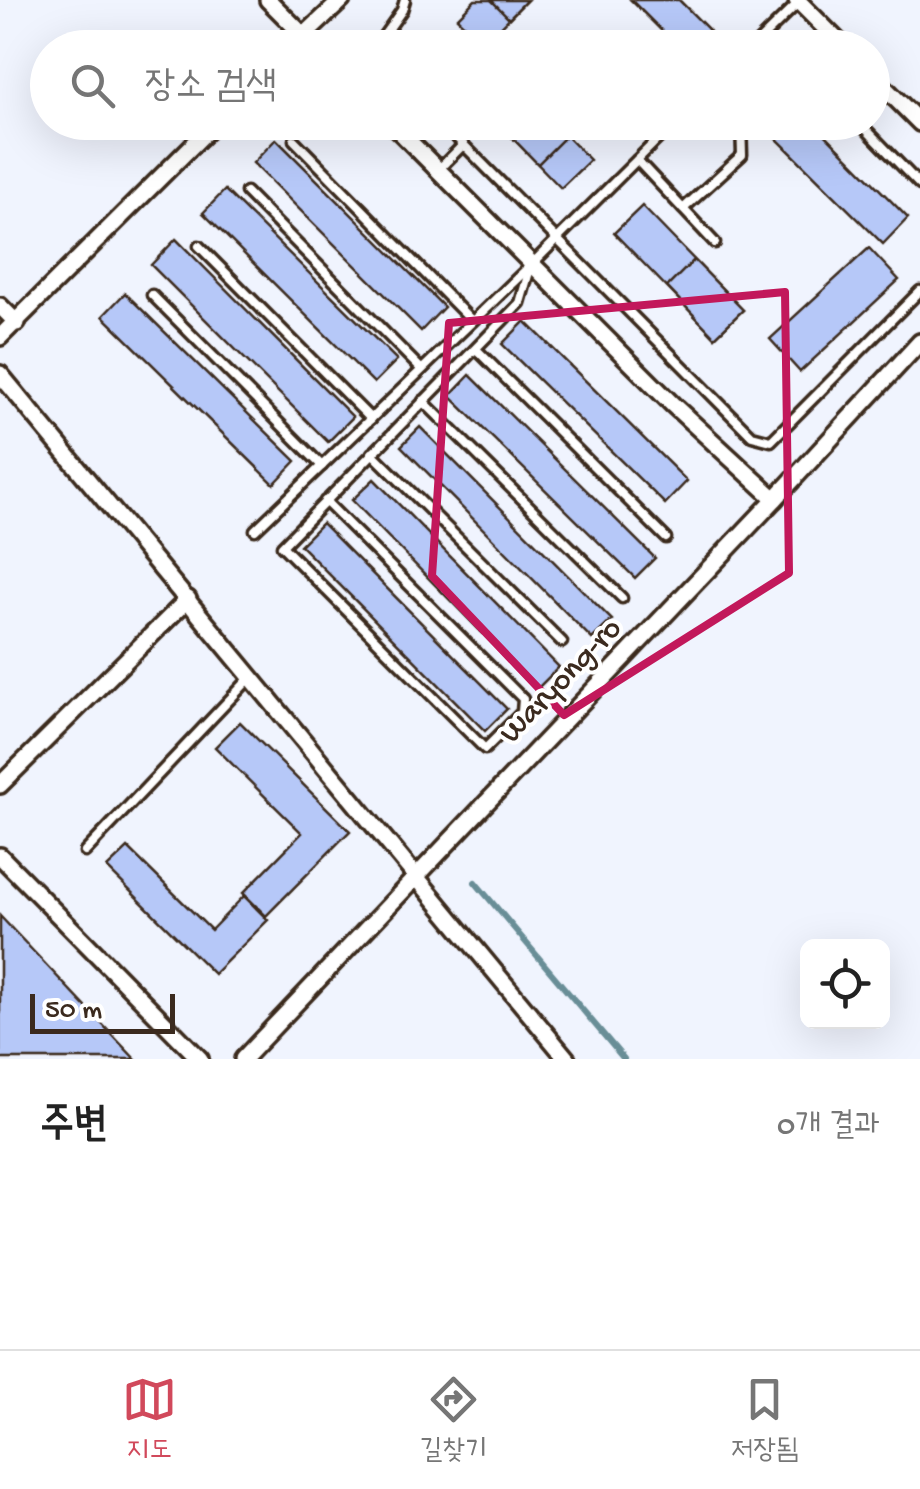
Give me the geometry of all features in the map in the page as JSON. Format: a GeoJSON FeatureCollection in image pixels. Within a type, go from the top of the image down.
{"type":"FeatureCollection","features":[{"type":"Feature","properties":{"kind":"street"},"geometry":{"type":"LineString","coordinates":[[268,0],[298,30]]}},
{"type":"Feature","properties":{"kind":"street"},"geometry":{"type":"LineString","coordinates":[[309,30],[342,0]]}},
{"type":"Feature","properties":{"kind":"street"},"geometry":{"type":"LineString","coordinates":[[799,1],[827,30]]}},
{"type":"Feature","properties":{"kind":"street"},"geometry":{"type":"LineString","coordinates":[[890,94],[920,123]]}},
{"type":"Feature","properties":{"kind":"street"},"geometry":{"type":"LineString","coordinates":[[0,337],[198,140]]}},
{"type":"Feature","properties":{"kind":"street"},"geometry":{"type":"LineString","coordinates":[[408,140],[673,405],[775,499]]}},
{"type":"Feature","properties":{"kind":"street"},"geometry":{"type":"LineString","coordinates":[[0,306],[16,323]]}},
{"type":"Feature","properties":{"kind":"street","name":"Waryong-ro"},"geometry":{"type":"LineString","coordinates":[[243,1059],[920,342]]}},
{"type":"Feature","properties":{"kind":"street"},"geometry":{"type":"LineString","coordinates":[[0,374],[567,1059]]}},
{"type":"Feature","properties":{"kind":"street"},"geometry":{"type":"LineString","coordinates":[[0,785],[188,600]]}},
{"type":"Feature","properties":{"kind":"street"},"geometry":{"type":"LineString","coordinates":[[0,856],[200,1059]]}},
{"type":"Feature","properties":{"kind":"lane"},"geometry":{"type":"LineString","coordinates":[[388,30],[405,0]]}},
{"type":"Feature","properties":{"kind":"lane"},"geometry":{"type":"LineString","coordinates":[[770,30],[799,1]]}},
{"type":"Feature","properties":{"kind":"lane"},"geometry":{"type":"LineString","coordinates":[[294,140],[472,321]]}},
{"type":"Feature","properties":{"kind":"lane"},"geometry":{"type":"LineString","coordinates":[[458,140],[752,436],[771,441],[920,291]]}},
{"type":"Feature","properties":{"kind":"lane"},"geometry":{"type":"LineString","coordinates":[[255,530],[657,140]]}},
{"type":"Feature","properties":{"kind":"lane"},"geometry":{"type":"LineString","coordinates":[[683,209],[742,155],[742,140]]}},
{"type":"Feature","properties":{"kind":"lane"},"geometry":{"type":"LineString","coordinates":[[876,140],[920,185]]}},
{"type":"Feature","properties":{"kind":"lane"},"geometry":{"type":"LineString","coordinates":[[438,170],[463,145]]}},
{"type":"Feature","properties":{"kind":"lane"},"geometry":{"type":"LineString","coordinates":[[637,160],[715,243]]}},
{"type":"Feature","properties":{"kind":"lane"},"geometry":{"type":"LineString","coordinates":[[246,192],[422,369]]}},
{"type":"Feature","properties":{"kind":"lane"},"geometry":{"type":"LineString","coordinates":[[199,246],[371,419]]}},
{"type":"Feature","properties":{"kind":"lane"},"geometry":{"type":"LineString","coordinates":[[325,501],[523,699],[522,712],[484,749],[282,546],[325,501],[422,401],[520,303],[531,265]]}},
{"type":"Feature","properties":{"kind":"lane"},"geometry":{"type":"LineString","coordinates":[[152,295],[322,466]]}},
{"type":"Feature","properties":{"kind":"lane"},"geometry":{"type":"LineString","coordinates":[[476,348],[666,538]]}},
{"type":"Feature","properties":{"kind":"lane"},"geometry":{"type":"LineString","coordinates":[[422,401],[622,598]]}},
{"type":"Feature","properties":{"kind":"lane"},"geometry":{"type":"LineString","coordinates":[[372,453],[562,642]]}},
{"type":"Feature","properties":{"kind":"lane"},"geometry":{"type":"LineString","coordinates":[[85,852],[252,677]]}},
{"type":"Feature","properties":{"kind":"highlighted area"},"geometry":{"type":"Polygon","coordinates":[[[785,292],[789,573],[564,715],[432,576],[449,323],[785,292]]]}},
{"type":"Feature","properties":{"kind":"building"},"geometry":{"type":"Polygon","coordinates":[[[475,0],[527,0],[498,30],[469,30],[457,18],[475,0]]]}},
{"type":"Feature","properties":{"kind":"building"},"geometry":{"type":"Polygon","coordinates":[[[491,0],[527,0],[509,18],[491,0]]]}},
{"type":"Feature","properties":{"kind":"building"},"geometry":{"type":"Polygon","coordinates":[[[631,0],[679,0],[708,30],[661,30],[631,0]]]}},
{"type":"Feature","properties":{"kind":"building"},"geometry":{"type":"Polygon","coordinates":[[[631,0],[679,0],[709,30],[661,30],[631,0]]]}},
{"type":"Feature","properties":{"kind":"building"},"geometry":{"type":"Polygon","coordinates":[[[277,140],[444,307],[421,331],[253,163],[277,140]]]}},
{"type":"Feature","properties":{"kind":"building"},"geometry":{"type":"Polygon","coordinates":[[[514,140],[571,140],[590,160],[561,188],[514,140]]]}},
{"type":"Feature","properties":{"kind":"building"},"geometry":{"type":"Polygon","coordinates":[[[515,140],[562,140],[538,164],[515,140]]]}},
{"type":"Feature","properties":{"kind":"building"},"geometry":{"type":"Polygon","coordinates":[[[778,140],[831,140],[908,218],[883,244],[778,140]]]}},
{"type":"Feature","properties":{"kind":"building"},"geometry":{"type":"Polygon","coordinates":[[[225,190],[397,360],[374,383],[203,213],[225,190]]]}},
{"type":"Feature","properties":{"kind":"building"},"geometry":{"type":"Polygon","coordinates":[[[642,206],[743,310],[715,337],[614,233],[642,206]]]}},
{"type":"Feature","properties":{"kind":"building"},"geometry":{"type":"Polygon","coordinates":[[[176,239],[353,417],[328,442],[151,265],[176,239]]]}},
{"type":"Feature","properties":{"kind":"building"},"geometry":{"type":"Polygon","coordinates":[[[869,248],[899,280],[800,372],[770,339],[869,248]]]}},
{"type":"Feature","properties":{"kind":"building"},"geometry":{"type":"Polygon","coordinates":[[[694,260],[743,310],[715,337],[667,287],[694,260]]]}},
{"type":"Feature","properties":{"kind":"building"},"geometry":{"type":"Polygon","coordinates":[[[125,293],[296,461],[274,484],[103,316],[125,293]]]}},
{"type":"Feature","properties":{"kind":"building"},"geometry":{"type":"Polygon","coordinates":[[[525,321],[687,481],[665,504],[502,344],[525,321]]]}},
{"type":"Feature","properties":{"kind":"building"},"geometry":{"type":"Polygon","coordinates":[[[470,375],[655,558],[635,578],[450,396],[470,375]]]}},
{"type":"Feature","properties":{"kind":"building"},"geometry":{"type":"Polygon","coordinates":[[[420,427],[612,620],[592,639],[401,446],[420,427]]]}},
{"type":"Feature","properties":{"kind":"building"},"geometry":{"type":"Polygon","coordinates":[[[374,479],[559,667],[537,689],[352,500],[374,479]]]}},
{"type":"Feature","properties":{"kind":"building"},"geometry":{"type":"Polygon","coordinates":[[[322,523],[507,709],[485,731],[300,545],[322,523]]]}},
{"type":"Feature","properties":{"kind":"building"},"geometry":{"type":"Polygon","coordinates":[[[240,722],[350,831],[266,916],[243,893],[302,833],[215,747],[240,722]]]}},
{"type":"Feature","properties":{"kind":"building"},"geometry":{"type":"Polygon","coordinates":[[[128,848],[211,930],[244,896],[268,920],[214,974],[107,868],[128,848]]]}},
{"type":"Feature","properties":{"kind":"building"},"geometry":{"type":"Polygon","coordinates":[[[0,916],[135,1059],[0,1059],[0,916]]]}},
{"type":"Feature","properties":{"kind":"waterway"},"geometry":{"type":"LineString","coordinates":[[475,882],[624,1059]]}}]}
